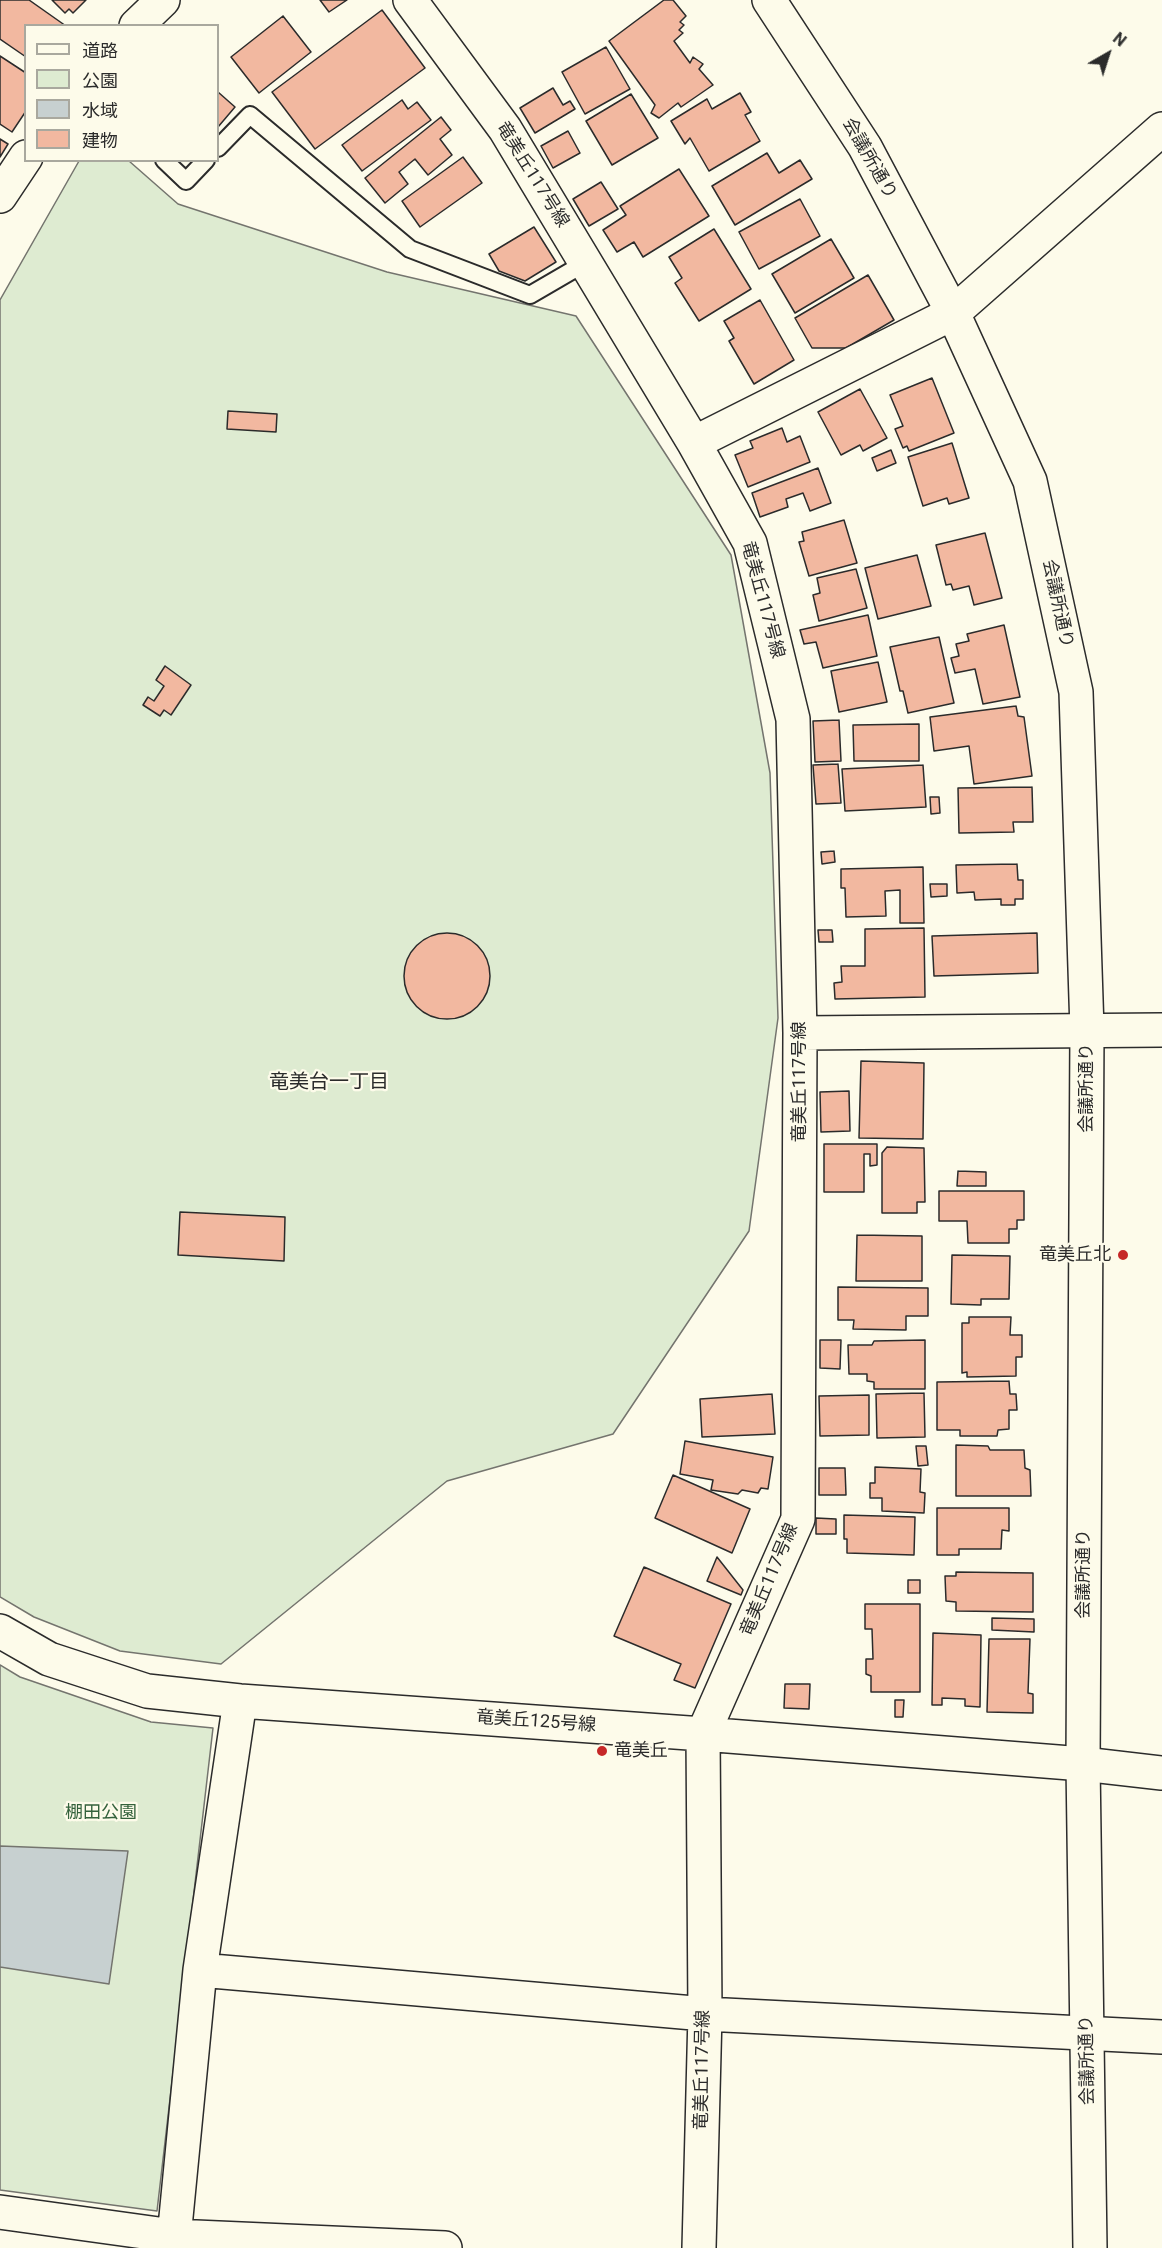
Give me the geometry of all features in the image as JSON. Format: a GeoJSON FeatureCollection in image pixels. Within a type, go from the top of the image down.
{"type":"FeatureCollection","features":[{"type":"Feature","properties":{"kind":"street"},"geometry":{"type":"LineString","coordinates":[[138,24],[163,0]]}},
{"type":"Feature","properties":{"kind":"street","name":"竜美丘117号線"},"geometry":{"type":"LineString","coordinates":[[410,0],[505,129],[694,443],[750,543],[793,719],[800,1033],[798,1519],[703,1734],[705,2014],[699,2248]]}},
{"type":"Feature","properties":{"kind":"street","name":"会議所通り"},"geometry":{"type":"LineString","coordinates":[[769,0],[865,147],[953,313],[1030,481],[1076,692],[1087,1030],[1083,1764],[1090,2248]]}},
{"type":"Feature","properties":{"kind":"street"},"geometry":{"type":"LineString","coordinates":[[694,443],[953,313],[1162,129]]}},
{"type":"Feature","properties":{"kind":"street"},"geometry":{"type":"LineString","coordinates":[[0,196],[24,160]]}},
{"type":"Feature","properties":{"kind":"street"},"geometry":{"type":"LineString","coordinates":[[800,1033],[1162,1030]]}},
{"type":"Feature","properties":{"kind":"street","name":"竜美丘125号線"},"geometry":{"type":"LineString","coordinates":[[0,1631],[49,1659],[147,1691],[240,1701],[1083,1764],[1162,1773]]}},
{"type":"Feature","properties":{"kind":"street"},"geometry":{"type":"LineString","coordinates":[[173,2242],[200,1970],[240,1701]]}},
{"type":"Feature","properties":{"kind":"street"},"geometry":{"type":"LineString","coordinates":[[200,1970],[705,2014],[1162,2037]]}},
{"type":"Feature","properties":{"kind":"street"},"geometry":{"type":"LineString","coordinates":[[0,2212],[173,2242],[444,2248]]}},
{"type":"Feature","properties":{"kind":"lane"},"geometry":{"type":"LineString","coordinates":[[219,147],[249,115],[410,249],[530,295],[585,263]]}},
{"type":"Feature","properties":{"kind":"lane"},"geometry":{"type":"LineString","coordinates":[[166,162],[186,181],[204,162]]}},
{"type":"Feature","properties":{"kind":"green space"},"geometry":{"type":"Polygon","coordinates":[[[78,162],[130,162],[178,204],[387,272],[576,316],[731,555],[770,773],[778,1018],[749,1231],[613,1434],[447,1481],[221,1664],[120,1651],[34,1617],[0,1597],[0,300],[78,162]]]}},
{"type":"Feature","properties":{"kind":"green space","name":"棚田公園"},"geometry":{"type":"Polygon","coordinates":[[[0,1665],[20,1677],[151,1722],[213,1728],[157,2211],[0,2190],[0,1665]]]}},
{"type":"Feature","properties":{"kind":"water"},"geometry":{"type":"Polygon","coordinates":[[[0,1846],[128,1851],[109,1984],[0,1967],[0,1846]]]}},
{"type":"Feature","properties":{"kind":"building"},"geometry":{"type":"Polygon","coordinates":[[[0,0],[29,0],[63,24],[24,24],[24,56],[0,39],[0,0]]]}},
{"type":"Feature","properties":{"kind":"building"},"geometry":{"type":"Polygon","coordinates":[[[52,0],[86,0],[73,13],[69,9],[65,13],[52,0]]]}},
{"type":"Feature","properties":{"kind":"building"},"geometry":{"type":"Polygon","coordinates":[[[320,0],[347,0],[329,12],[320,0]]]}},
{"type":"Feature","properties":{"kind":"building"},"geometry":{"type":"Polygon","coordinates":[[[664,0],[673,0],[686,16],[680,22],[684,25],[679,30],[683,33],[674,41],[690,63],[693,57],[703,64],[699,69],[713,85],[681,107],[678,103],[659,118],[651,113],[655,105],[609,41],[664,0]]]}},
{"type":"Feature","properties":{"kind":"building"},"geometry":{"type":"Polygon","coordinates":[[[382,10],[425,68],[315,149],[272,92],[382,10]]]}},
{"type":"Feature","properties":{"kind":"building"},"geometry":{"type":"Polygon","coordinates":[[[283,16],[311,52],[259,93],[231,57],[283,16]]]}},
{"type":"Feature","properties":{"kind":"building"},"geometry":{"type":"Polygon","coordinates":[[[606,47],[630,89],[585,114],[562,72],[606,47]]]}},
{"type":"Feature","properties":{"kind":"building"},"geometry":{"type":"Polygon","coordinates":[[[0,56],[24,72],[24,114],[12,132],[0,124],[0,56]]]}},
{"type":"Feature","properties":{"kind":"building"},"geometry":{"type":"Polygon","coordinates":[[[553,88],[563,105],[570,101],[575,109],[535,133],[520,108],[553,88]]]}},
{"type":"Feature","properties":{"kind":"building"},"geometry":{"type":"Polygon","coordinates":[[[219,93],[235,107],[219,126],[219,93]]]}},
{"type":"Feature","properties":{"kind":"building"},"geometry":{"type":"Polygon","coordinates":[[[740,93],[751,112],[745,115],[760,141],[709,171],[690,138],[685,144],[671,121],[707,99],[712,109],[740,93]]]}},
{"type":"Feature","properties":{"kind":"building"},"geometry":{"type":"Polygon","coordinates":[[[631,94],[658,138],[612,165],[586,121],[631,94]]]}},
{"type":"Feature","properties":{"kind":"building"},"geometry":{"type":"Polygon","coordinates":[[[402,100],[408,109],[417,102],[431,120],[362,171],[342,145],[402,100]]]}},
{"type":"Feature","properties":{"kind":"building"},"geometry":{"type":"Polygon","coordinates":[[[441,117],[451,130],[440,139],[452,155],[428,175],[415,159],[399,172],[408,184],[385,203],[365,178],[441,117]]]}},
{"type":"Feature","properties":{"kind":"building"},"geometry":{"type":"Polygon","coordinates":[[[568,131],[580,153],[553,168],[541,146],[568,131]]]}},
{"type":"Feature","properties":{"kind":"building"},"geometry":{"type":"Polygon","coordinates":[[[0,139],[8,144],[0,157],[0,139]]]}},
{"type":"Feature","properties":{"kind":"building"},"geometry":{"type":"Polygon","coordinates":[[[767,153],[779,173],[800,160],[812,179],[735,225],[712,186],[767,153]]]}},
{"type":"Feature","properties":{"kind":"building"},"geometry":{"type":"Polygon","coordinates":[[[463,157],[482,183],[420,227],[402,201],[463,157]]]}},
{"type":"Feature","properties":{"kind":"building"},"geometry":{"type":"Polygon","coordinates":[[[679,169],[709,216],[643,257],[634,242],[617,252],[603,230],[626,215],[620,206],[679,169]]]}},
{"type":"Feature","properties":{"kind":"building"},"geometry":{"type":"Polygon","coordinates":[[[601,182],[618,209],[589,226],[573,199],[601,182]]]}},
{"type":"Feature","properties":{"kind":"building"},"geometry":{"type":"Polygon","coordinates":[[[800,199],[820,236],[759,269],[739,232],[800,199]]]}},
{"type":"Feature","properties":{"kind":"building"},"geometry":{"type":"Polygon","coordinates":[[[534,227],[556,262],[525,281],[499,271],[489,254],[534,227]]]}},
{"type":"Feature","properties":{"kind":"building"},"geometry":{"type":"Polygon","coordinates":[[[714,229],[751,289],[699,321],[675,283],[682,278],[669,257],[714,229]]]}},
{"type":"Feature","properties":{"kind":"building"},"geometry":{"type":"Polygon","coordinates":[[[831,239],[854,278],[795,313],[772,274],[831,239]]]}},
{"type":"Feature","properties":{"kind":"building"},"geometry":{"type":"Polygon","coordinates":[[[868,275],[894,320],[846,348],[812,348],[795,318],[868,275]]]}},
{"type":"Feature","properties":{"kind":"building"},"geometry":{"type":"Polygon","coordinates":[[[760,300],[794,360],[754,384],[729,341],[734,338],[724,321],[760,300]]]}},
{"type":"Feature","properties":{"kind":"building"},"geometry":{"type":"Polygon","coordinates":[[[932,378],[954,433],[909,451],[907,446],[903,448],[895,429],[903,426],[890,395],[932,378]]]}},
{"type":"Feature","properties":{"kind":"building"},"geometry":{"type":"Polygon","coordinates":[[[860,389],[887,438],[863,451],[860,445],[841,455],[818,412],[860,389]]]}},
{"type":"Feature","properties":{"kind":"building"},"geometry":{"type":"Polygon","coordinates":[[[228,411],[277,414],[276,432],[227,429],[228,411]]]}},
{"type":"Feature","properties":{"kind":"building"},"geometry":{"type":"Polygon","coordinates":[[[782,428],[787,442],[800,436],[810,462],[748,487],[735,455],[753,448],[750,441],[782,428]]]}},
{"type":"Feature","properties":{"kind":"building"},"geometry":{"type":"Polygon","coordinates":[[[952,443],[969,498],[949,504],[947,498],[923,506],[908,457],[952,443]]]}},
{"type":"Feature","properties":{"kind":"building"},"geometry":{"type":"Polygon","coordinates":[[[891,450],[896,463],[877,471],[872,458],[891,450]]]}},
{"type":"Feature","properties":{"kind":"building"},"geometry":{"type":"Polygon","coordinates":[[[818,468],[831,503],[810,511],[803,493],[786,499],[788,507],[760,517],[752,493],[818,468]]]}},
{"type":"Feature","properties":{"kind":"building"},"geometry":{"type":"Polygon","coordinates":[[[844,520],[857,563],[809,576],[799,542],[804,541],[802,532],[844,520]]]}},
{"type":"Feature","properties":{"kind":"building"},"geometry":{"type":"Polygon","coordinates":[[[985,533],[1002,598],[974,605],[969,586],[953,590],[951,584],[946,585],[936,545],[985,533]]]}},
{"type":"Feature","properties":{"kind":"building"},"geometry":{"type":"Polygon","coordinates":[[[917,555],[931,606],[878,619],[865,568],[917,555]]]}},
{"type":"Feature","properties":{"kind":"building"},"geometry":{"type":"Polygon","coordinates":[[[856,569],[867,608],[819,621],[813,595],[820,593],[817,578],[856,569]]]}},
{"type":"Feature","properties":{"kind":"building"},"geometry":{"type":"Polygon","coordinates":[[[868,615],[877,656],[823,668],[816,642],[804,644],[800,630],[868,615]]]}},
{"type":"Feature","properties":{"kind":"building"},"geometry":{"type":"Polygon","coordinates":[[[1004,625],[1020,697],[983,704],[975,669],[955,673],[951,658],[959,656],[956,644],[969,641],[967,634],[1004,625]]]}},
{"type":"Feature","properties":{"kind":"building"},"geometry":{"type":"Polygon","coordinates":[[[939,637],[954,703],[908,713],[903,691],[900,691],[890,647],[939,637]]]}},
{"type":"Feature","properties":{"kind":"building"},"geometry":{"type":"Polygon","coordinates":[[[878,662],[887,702],[839,712],[831,671],[878,662]]]}},
{"type":"Feature","properties":{"kind":"building"},"geometry":{"type":"Polygon","coordinates":[[[165,666],[191,685],[171,715],[164,710],[160,716],[143,705],[148,697],[154,701],[164,686],[156,680],[165,666]]]}},
{"type":"Feature","properties":{"kind":"building"},"geometry":{"type":"Polygon","coordinates":[[[1016,706],[1018,716],[1024,717],[1032,776],[974,784],[969,746],[934,751],[930,717],[1016,706]]]}},
{"type":"Feature","properties":{"kind":"building"},"geometry":{"type":"Polygon","coordinates":[[[839,720],[841,761],[815,762],[813,721],[839,720]]]}},
{"type":"Feature","properties":{"kind":"building"},"geometry":{"type":"Polygon","coordinates":[[[919,724],[919,761],[854,761],[853,725],[919,724]]]}},
{"type":"Feature","properties":{"kind":"building"},"geometry":{"type":"Polygon","coordinates":[[[838,764],[841,803],[816,804],[813,765],[838,764]]]}},
{"type":"Feature","properties":{"kind":"building"},"geometry":{"type":"Polygon","coordinates":[[[923,765],[926,807],[845,811],[842,769],[923,765]]]}},
{"type":"Feature","properties":{"kind":"building"},"geometry":{"type":"Polygon","coordinates":[[[1032,787],[1033,822],[1013,822],[1014,832],[959,833],[958,788],[1032,787]]]}},
{"type":"Feature","properties":{"kind":"building"},"geometry":{"type":"Polygon","coordinates":[[[930,797],[939,797],[940,813],[931,814],[930,797]]]}},
{"type":"Feature","properties":{"kind":"building"},"geometry":{"type":"Polygon","coordinates":[[[834,851],[835,862],[822,864],[821,852],[834,851]]]}},
{"type":"Feature","properties":{"kind":"building"},"geometry":{"type":"Polygon","coordinates":[[[1017,864],[1018,880],[1023,880],[1023,899],[1015,899],[1015,905],[1001,905],[1001,899],[975,900],[974,892],[957,893],[956,865],[1017,864]]]}},
{"type":"Feature","properties":{"kind":"building"},"geometry":{"type":"Polygon","coordinates":[[[923,867],[924,923],[900,923],[900,890],[885,891],[886,916],[846,917],[845,888],[841,888],[841,869],[923,867]]]}},
{"type":"Feature","properties":{"kind":"building"},"geometry":{"type":"Polygon","coordinates":[[[930,884],[947,884],[947,896],[931,897],[930,884]]]}},
{"type":"Feature","properties":{"kind":"building"},"geometry":{"type":"Polygon","coordinates":[[[924,928],[925,997],[835,999],[834,983],[842,982],[841,966],[865,966],[865,929],[924,928]]]}},
{"type":"Feature","properties":{"kind":"building"},"geometry":{"type":"Polygon","coordinates":[[[818,930],[832,930],[833,942],[819,942],[818,930]]]}},
{"type":"Feature","properties":{"kind":"building"},"geometry":{"type":"Polygon","coordinates":[[[447,933],[463,937],[477,946],[486,960],[490,976],[486,992],[477,1006],[463,1015],[447,1019],[431,1015],[417,1006],[408,992],[404,976],[408,960],[417,946],[431,937],[447,933]]]}},
{"type":"Feature","properties":{"kind":"building"},"geometry":{"type":"Polygon","coordinates":[[[1037,933],[1038,973],[934,976],[932,936],[1037,933]]]}},
{"type":"Feature","properties":{"kind":"building"},"geometry":{"type":"Polygon","coordinates":[[[861,1061],[924,1063],[923,1139],[859,1138],[861,1061]]]}},
{"type":"Feature","properties":{"kind":"building"},"geometry":{"type":"Polygon","coordinates":[[[849,1091],[850,1131],[821,1132],[820,1092],[849,1091]]]}},
{"type":"Feature","properties":{"kind":"building"},"geometry":{"type":"Polygon","coordinates":[[[824,1144],[877,1144],[877,1165],[870,1166],[870,1154],[864,1154],[864,1192],[824,1192],[824,1144]]]}},
{"type":"Feature","properties":{"kind":"building"},"geometry":{"type":"Polygon","coordinates":[[[887,1147],[924,1148],[925,1202],[917,1202],[917,1213],[882,1213],[882,1153],[887,1147]]]}},
{"type":"Feature","properties":{"kind":"building"},"geometry":{"type":"Polygon","coordinates":[[[958,1171],[986,1172],[986,1186],[957,1186],[958,1171]]]}},
{"type":"Feature","properties":{"kind":"building"},"geometry":{"type":"Polygon","coordinates":[[[939,1191],[1024,1191],[1024,1220],[1017,1220],[1017,1229],[1009,1229],[1009,1243],[968,1243],[967,1221],[939,1221],[939,1191]]]}},
{"type":"Feature","properties":{"kind":"building"},"geometry":{"type":"Polygon","coordinates":[[[180,1212],[285,1217],[284,1261],[178,1255],[180,1212]]]}},
{"type":"Feature","properties":{"kind":"building"},"geometry":{"type":"Polygon","coordinates":[[[857,1235],[922,1236],[922,1281],[856,1281],[857,1235]]]}},
{"type":"Feature","properties":{"kind":"building"},"geometry":{"type":"Polygon","coordinates":[[[952,1255],[1010,1256],[1009,1299],[981,1299],[981,1305],[951,1304],[952,1255]]]}},
{"type":"Feature","properties":{"kind":"building"},"geometry":{"type":"Polygon","coordinates":[[[838,1287],[928,1288],[928,1316],[906,1316],[906,1330],[853,1329],[854,1320],[838,1320],[838,1287]]]}},
{"type":"Feature","properties":{"kind":"building"},"geometry":{"type":"Polygon","coordinates":[[[969,1317],[1011,1317],[1010,1335],[1022,1335],[1022,1357],[1016,1357],[1016,1376],[967,1377],[967,1372],[962,1373],[962,1323],[969,1323],[969,1317]]]}},
{"type":"Feature","properties":{"kind":"building"},"geometry":{"type":"Polygon","coordinates":[[[820,1340],[841,1340],[840,1369],[820,1368],[820,1340]]]}},
{"type":"Feature","properties":{"kind":"building"},"geometry":{"type":"Polygon","coordinates":[[[925,1340],[925,1389],[874,1389],[874,1382],[867,1381],[867,1374],[849,1374],[848,1345],[872,1345],[874,1341],[925,1340]]]}},
{"type":"Feature","properties":{"kind":"building"},"geometry":{"type":"Polygon","coordinates":[[[1009,1381],[1010,1394],[1016,1394],[1017,1410],[1009,1410],[1009,1429],[998,1430],[997,1436],[960,1436],[960,1430],[937,1430],[937,1382],[1009,1381]]]}},
{"type":"Feature","properties":{"kind":"building"},"geometry":{"type":"Polygon","coordinates":[[[924,1393],[925,1437],[877,1438],[876,1394],[924,1393]]]}},
{"type":"Feature","properties":{"kind":"building"},"geometry":{"type":"Polygon","coordinates":[[[772,1394],[775,1434],[702,1437],[700,1399],[772,1394]]]}},
{"type":"Feature","properties":{"kind":"building"},"geometry":{"type":"Polygon","coordinates":[[[869,1395],[869,1435],[820,1436],[819,1396],[869,1395]]]}},
{"type":"Feature","properties":{"kind":"building"},"geometry":{"type":"Polygon","coordinates":[[[685,1441],[773,1457],[768,1489],[761,1488],[758,1493],[742,1490],[738,1494],[711,1490],[713,1480],[680,1474],[685,1441]]]}},
{"type":"Feature","properties":{"kind":"building"},"geometry":{"type":"Polygon","coordinates":[[[956,1445],[988,1446],[990,1450],[1024,1450],[1025,1468],[1030,1470],[1031,1496],[956,1496],[956,1445]]]}},
{"type":"Feature","properties":{"kind":"building"},"geometry":{"type":"Polygon","coordinates":[[[916,1446],[926,1446],[928,1465],[918,1466],[916,1446]]]}},
{"type":"Feature","properties":{"kind":"building"},"geometry":{"type":"Polygon","coordinates":[[[875,1467],[921,1469],[920,1492],[925,1493],[924,1513],[882,1511],[882,1498],[870,1498],[870,1483],[875,1483],[875,1467]]]}},
{"type":"Feature","properties":{"kind":"building"},"geometry":{"type":"Polygon","coordinates":[[[819,1468],[845,1468],[846,1495],[819,1495],[819,1468]]]}},
{"type":"Feature","properties":{"kind":"building"},"geometry":{"type":"Polygon","coordinates":[[[673,1475],[750,1509],[732,1553],[655,1518],[673,1475]]]}},
{"type":"Feature","properties":{"kind":"building"},"geometry":{"type":"Polygon","coordinates":[[[937,1508],[1009,1508],[1009,1531],[1002,1530],[1001,1549],[959,1549],[959,1555],[937,1555],[937,1508]]]}},
{"type":"Feature","properties":{"kind":"building"},"geometry":{"type":"Polygon","coordinates":[[[844,1515],[915,1517],[914,1555],[847,1553],[847,1539],[844,1539],[844,1515]]]}},
{"type":"Feature","properties":{"kind":"building"},"geometry":{"type":"Polygon","coordinates":[[[816,1518],[836,1519],[836,1534],[816,1534],[816,1518]]]}},
{"type":"Feature","properties":{"kind":"building"},"geometry":{"type":"Polygon","coordinates":[[[717,1557],[743,1590],[741,1595],[707,1581],[717,1557]]]}},
{"type":"Feature","properties":{"kind":"building"},"geometry":{"type":"Polygon","coordinates":[[[644,1567],[731,1604],[695,1688],[674,1680],[681,1664],[614,1636],[644,1567]]]}},
{"type":"Feature","properties":{"kind":"building"},"geometry":{"type":"Polygon","coordinates":[[[956,1572],[1033,1573],[1033,1612],[956,1611],[956,1602],[946,1601],[945,1576],[956,1576],[956,1572]]]}},
{"type":"Feature","properties":{"kind":"building"},"geometry":{"type":"Polygon","coordinates":[[[908,1580],[920,1580],[920,1593],[908,1593],[908,1580]]]}},
{"type":"Feature","properties":{"kind":"building"},"geometry":{"type":"Polygon","coordinates":[[[865,1604],[920,1604],[920,1692],[871,1692],[871,1676],[866,1674],[866,1659],[873,1659],[872,1629],[865,1629],[865,1604]]]}},
{"type":"Feature","properties":{"kind":"building"},"geometry":{"type":"Polygon","coordinates":[[[992,1618],[1034,1619],[1034,1632],[992,1630],[992,1618]]]}},
{"type":"Feature","properties":{"kind":"building"},"geometry":{"type":"Polygon","coordinates":[[[933,1633],[981,1635],[980,1707],[965,1706],[965,1699],[942,1698],[942,1705],[932,1705],[933,1633]]]}},
{"type":"Feature","properties":{"kind":"building"},"geometry":{"type":"Polygon","coordinates":[[[989,1639],[1030,1639],[1028,1693],[1033,1694],[1033,1713],[987,1712],[989,1639]]]}},
{"type":"Feature","properties":{"kind":"building"},"geometry":{"type":"Polygon","coordinates":[[[785,1684],[810,1684],[809,1709],[784,1708],[785,1684]]]}},
{"type":"Feature","properties":{"kind":"building"},"geometry":{"type":"Polygon","coordinates":[[[895,1700],[904,1700],[903,1717],[895,1717],[895,1700]]]}},
{"type":"Feature","properties":{"kind":"place","name":"竜美丘北"},"geometry":{"type":"Point","coordinates":[1123,1255]}},
{"type":"Feature","properties":{"kind":"place","name":"竜美丘"},"geometry":{"type":"Point","coordinates":[602,1751]}},
{"type":"Feature","properties":{"kind":"district","name":"竜美台一丁目"},"geometry":{"type":"Point","coordinates":[329,1083]}}]}
